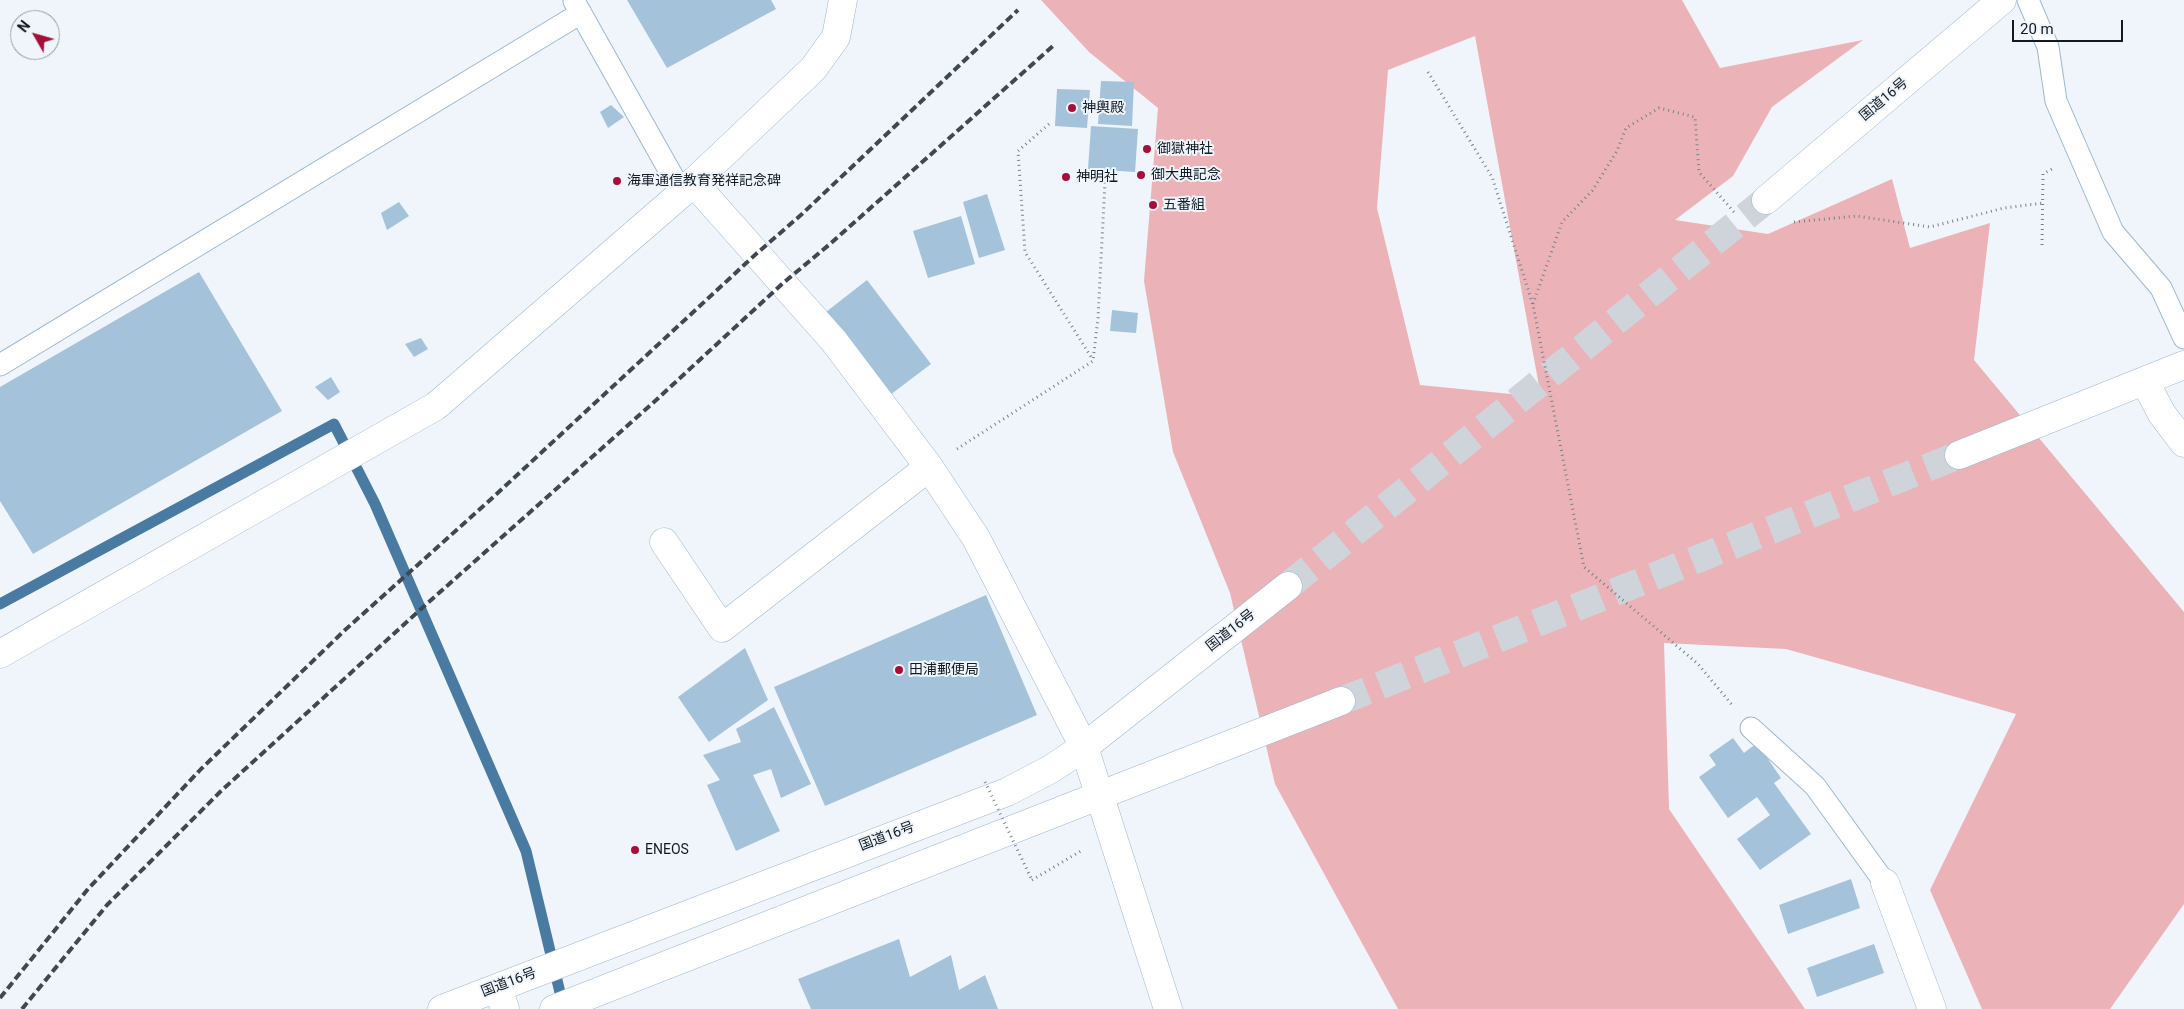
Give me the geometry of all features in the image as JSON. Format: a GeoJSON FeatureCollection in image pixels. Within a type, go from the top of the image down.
{"type":"FeatureCollection","features":[{"type":"Feature","properties":{"kind":"main road"},"geometry":{"type":"LineString","coordinates":[[0,654],[436,406],[687,187],[813,69],[836,37],[843,0]]}},
{"type":"Feature","properties":{"kind":"main road","name":"国道16号"},"geometry":{"type":"LineString","coordinates":[[1766,200],[2002,0]]}},
{"type":"Feature","properties":{"kind":"main road"},"geometry":{"type":"LineString","coordinates":[[687,187],[834,341],[929,467],[976,538],[1084,747],[1098,796],[1168,1009]]}},
{"type":"Feature","properties":{"kind":"main road"},"geometry":{"type":"LineString","coordinates":[[1959,455],[2184,365]]}},
{"type":"Feature","properties":{"kind":"main road"},"geometry":{"type":"LineString","coordinates":[[2145,382],[2162,414],[2184,443]]}},
{"type":"Feature","properties":{"kind":"main road"},"geometry":{"type":"LineString","coordinates":[[664,542],[722,628],[929,467]]}},
{"type":"Feature","properties":{"kind":"main road","name":"国道16号"},"geometry":{"type":"LineString","coordinates":[[442,1009],[507,992],[571,959],[1007,792],[1051,769],[1084,747],[1288,586]]}},
{"type":"Feature","properties":{"kind":"main road"},"geometry":{"type":"LineString","coordinates":[[554,1009],[1341,701]]}},
{"type":"Feature","properties":{"kind":"main road"},"geometry":{"type":"LineString","coordinates":[[1885,883],[1932,1009]]}},
{"type":"Feature","properties":{"kind":"lane"},"geometry":{"type":"LineString","coordinates":[[2028,0],[2048,47],[2056,101],[2082,155],[2113,232],[2161,288],[2184,338]]}},
{"type":"Feature","properties":{"kind":"lane"},"geometry":{"type":"LineString","coordinates":[[0,365],[577,6],[687,187]]}},
{"type":"Feature","properties":{"kind":"lane"},"geometry":{"type":"LineString","coordinates":[[1751,728],[1815,786],[1885,883]]}},
{"type":"Feature","properties":{"kind":"path"},"geometry":{"type":"LineString","coordinates":[[1428,72],[1492,177],[1533,305],[1584,567],[1698,664],[1751,728]]}},
{"type":"Feature","properties":{"kind":"path"},"geometry":{"type":"LineString","coordinates":[[1049,124],[1018,151],[1025,252],[1093,360]]}},
{"type":"Feature","properties":{"kind":"path"},"geometry":{"type":"LineString","coordinates":[[2042,245],[2043,174],[2082,155]]}},
{"type":"Feature","properties":{"kind":"path"},"geometry":{"type":"LineString","coordinates":[[1093,360],[1098,318],[1105,182]]}},
{"type":"Feature","properties":{"kind":"path"},"geometry":{"type":"LineString","coordinates":[[929,467],[1093,360]]}},
{"type":"Feature","properties":{"kind":"path"},"geometry":{"type":"LineString","coordinates":[[985,782],[1032,880],[1081,851]]}},
{"type":"Feature","properties":{"kind":"shaded area"},"geometry":{"type":"Polygon","coordinates":[[[1041,0],[1682,0],[1720,68],[1863,40],[1772,107],[1733,176],[1675,220],[1768,234],[1892,179],[1910,248],[1990,223],[1974,360],[2184,612],[2184,904],[2110,1009],[1982,1009],[1930,890],[2016,714],[1786,649],[1664,643],[1669,809],[1805,1009],[1398,1009],[1275,784],[1230,593],[1173,452],[1144,281],[1158,108],[1089,52],[1041,0]],[[1475,36],[1388,70],[1377,208],[1420,385],[1541,397],[1475,36]]]}},
{"type":"Feature","properties":{"kind":"building"},"geometry":{"type":"Polygon","coordinates":[[[627,0],[771,0],[776,9],[667,68],[627,0]]]}},
{"type":"Feature","properties":{"kind":"building"},"geometry":{"type":"Polygon","coordinates":[[[1101,81],[1134,82],[1132,126],[1098,124],[1101,81]]]}},
{"type":"Feature","properties":{"kind":"building","name":"神輿殿"},"geometry":{"type":"Polygon","coordinates":[[[1057,89],[1090,90],[1087,128],[1055,126],[1057,89]]]}},
{"type":"Feature","properties":{"kind":"building"},"geometry":{"type":"Polygon","coordinates":[[[611,105],[624,117],[608,128],[600,112],[611,105]]]}},
{"type":"Feature","properties":{"kind":"building"},"geometry":{"type":"Polygon","coordinates":[[[1091,126],[1138,129],[1135,172],[1088,169],[1091,126]]]}},
{"type":"Feature","properties":{"kind":"building"},"geometry":{"type":"Polygon","coordinates":[[[987,194],[1005,250],[979,258],[963,202],[987,194]]]}},
{"type":"Feature","properties":{"kind":"building"},"geometry":{"type":"Polygon","coordinates":[[[399,202],[409,216],[387,230],[381,213],[399,202]]]}},
{"type":"Feature","properties":{"kind":"building"},"geometry":{"type":"Polygon","coordinates":[[[961,216],[975,264],[928,278],[913,231],[961,216]]]}},
{"type":"Feature","properties":{"kind":"building"},"geometry":{"type":"Polygon","coordinates":[[[199,272],[282,411],[33,554],[0,501],[0,387],[199,272]]]}},
{"type":"Feature","properties":{"kind":"building"},"geometry":{"type":"Polygon","coordinates":[[[867,280],[931,364],[890,395],[826,312],[867,280]]]}},
{"type":"Feature","properties":{"kind":"building"},"geometry":{"type":"Polygon","coordinates":[[[1112,310],[1138,313],[1136,333],[1110,331],[1112,310]]]}},
{"type":"Feature","properties":{"kind":"building"},"geometry":{"type":"Polygon","coordinates":[[[421,338],[428,349],[414,357],[405,344],[421,338]]]}},
{"type":"Feature","properties":{"kind":"building"},"geometry":{"type":"Polygon","coordinates":[[[331,377],[340,392],[328,400],[315,387],[331,377]]]}},
{"type":"Feature","properties":{"kind":"building"},"geometry":{"type":"Polygon","coordinates":[[[986,595],[1037,715],[825,806],[774,687],[986,595]]]}},
{"type":"Feature","properties":{"kind":"building"},"geometry":{"type":"Polygon","coordinates":[[[745,648],[768,700],[709,742],[678,697],[745,648]]]}},
{"type":"Feature","properties":{"kind":"building"},"geometry":{"type":"Polygon","coordinates":[[[774,707],[811,784],[781,798],[771,769],[753,775],[780,831],[736,851],[707,785],[720,780],[703,755],[741,742],[736,729],[774,707]]]}},
{"type":"Feature","properties":{"kind":"building"},"geometry":{"type":"Polygon","coordinates":[[[1733,738],[1744,753],[1757,743],[1781,778],[1774,783],[1811,834],[1760,870],[1737,839],[1770,815],[1757,797],[1728,818],[1699,777],[1716,765],[1709,755],[1733,738]]]}},
{"type":"Feature","properties":{"kind":"building"},"geometry":{"type":"Polygon","coordinates":[[[1851,879],[1860,908],[1788,934],[1779,905],[1851,879]]]}},
{"type":"Feature","properties":{"kind":"building"},"geometry":{"type":"Polygon","coordinates":[[[899,939],[910,977],[951,955],[959,990],[985,975],[998,1009],[811,1009],[798,979],[899,939]]]}},
{"type":"Feature","properties":{"kind":"building"},"geometry":{"type":"Polygon","coordinates":[[[1874,944],[1884,973],[1817,997],[1807,968],[1874,944]]]}},
{"type":"Feature","properties":{"kind":"waterway"},"geometry":{"type":"LineString","coordinates":[[0,604],[334,424],[375,504],[526,851],[563,1005]]}},
{"type":"Feature","properties":{"kind":"tunnel"},"geometry":{"type":"LineString","coordinates":[[1288,586],[1766,200]]}},
{"type":"Feature","properties":{"kind":"tunnel"},"geometry":{"type":"LineString","coordinates":[[1341,701],[1959,455]]}},
{"type":"Feature","properties":{"kind":"railway"},"geometry":{"type":"LineString","coordinates":[[0,998],[88,889],[201,769],[345,630],[489,501],[756,254],[802,214],[1018,10]]}},
{"type":"Feature","properties":{"kind":"railway"},"geometry":{"type":"LineString","coordinates":[[22,1009],[107,905],[221,791],[421,609],[654,402],[782,284],[830,244],[1054,45]]}},
{"type":"Feature","properties":{"kind":"place","name":"神輿殿"},"geometry":{"type":"Point","coordinates":[1072,108]}},
{"type":"Feature","properties":{"kind":"place","name":"御獄神社"},"geometry":{"type":"Point","coordinates":[1147,149]}},
{"type":"Feature","properties":{"kind":"place","name":"御大典記念"},"geometry":{"type":"Point","coordinates":[1141,175]}},
{"type":"Feature","properties":{"kind":"place","name":"神明社"},"geometry":{"type":"Point","coordinates":[1066,177]}},
{"type":"Feature","properties":{"kind":"place","name":"海軍通信教育発祥記念碑"},"geometry":{"type":"Point","coordinates":[617,181]}},
{"type":"Feature","properties":{"kind":"place","name":"五番組"},"geometry":{"type":"Point","coordinates":[1153,205]}},
{"type":"Feature","properties":{"kind":"place","name":"田浦郵便局"},"geometry":{"type":"Point","coordinates":[899,670]}},
{"type":"Feature","properties":{"kind":"place","name":"ENEOS"},"geometry":{"type":"Point","coordinates":[635,850]}}]}
